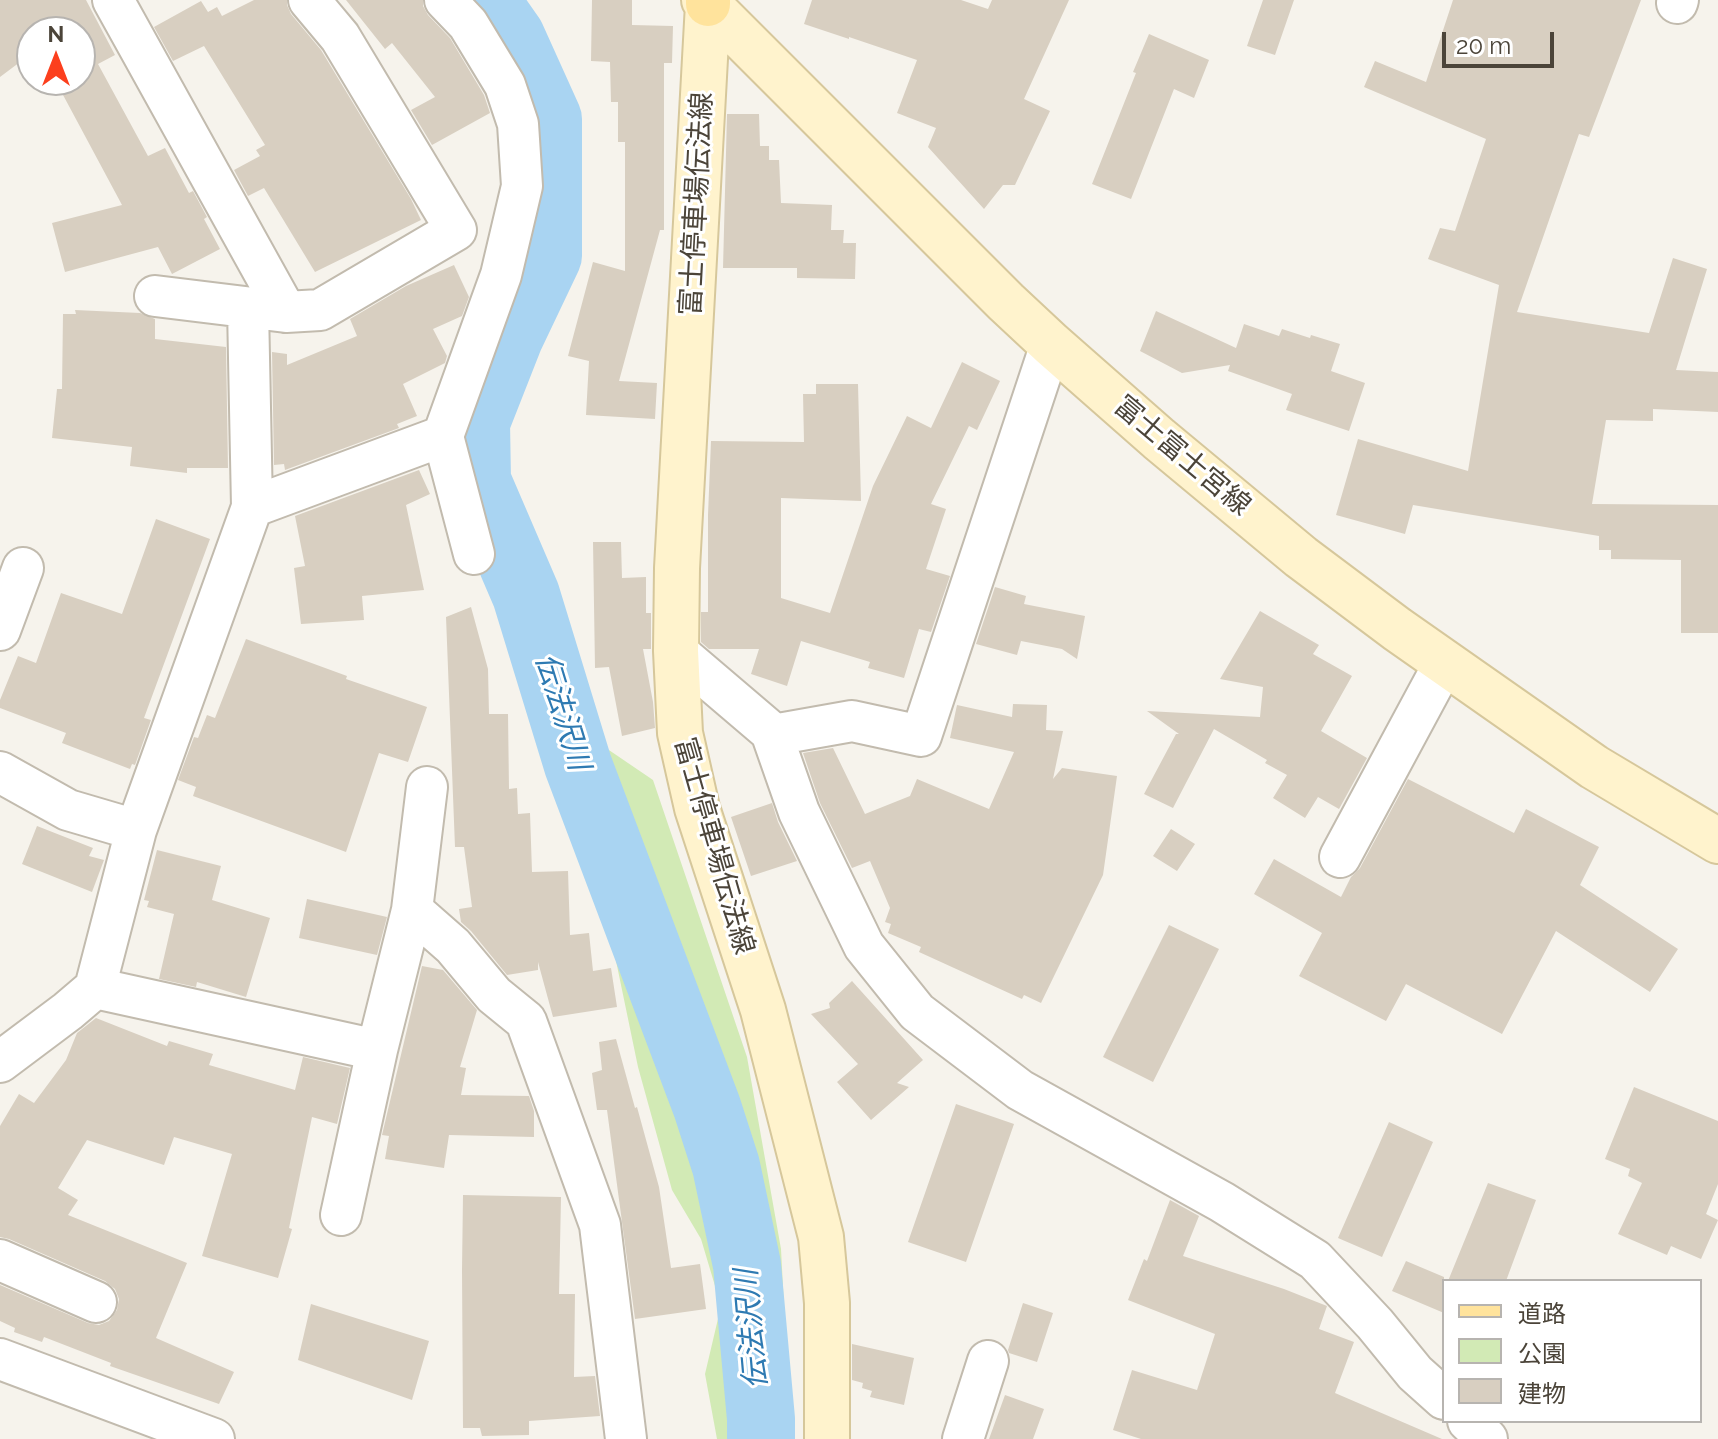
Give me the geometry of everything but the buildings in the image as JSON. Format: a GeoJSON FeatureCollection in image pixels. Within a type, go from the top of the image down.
{"type":"FeatureCollection","features":[{"type":"Feature","properties":{"kind":"main road","name":"富士富士宮線"},"geometry":{"type":"LineString","coordinates":[[706,1],[1006,302],[1159,439],[1301,557],[1397,629],[1594,767],[1718,841]]}},
{"type":"Feature","properties":{"kind":"main road","name":"富士停車場伝法線"},"geometry":{"type":"LineString","coordinates":[[706,1],[677,568],[676,651],[680,733],[697,808],[763,1010],[821,1237],[827,1303],[827,1439]]}},
{"type":"Feature","properties":{"kind":"street"},"geometry":{"type":"LineString","coordinates":[[0,1062],[95,988],[136,830],[252,507],[267,310],[113,0]]}},
{"type":"Feature","properties":{"kind":"street"},"geometry":{"type":"LineString","coordinates":[[155,296],[267,310],[320,310],[456,230],[340,37],[309,0]]}},
{"type":"Feature","properties":{"kind":"street"},"geometry":{"type":"LineString","coordinates":[[445,0],[468,24],[505,85],[518,124],[522,186],[501,275],[443,436],[474,554]]}},
{"type":"Feature","properties":{"kind":"street"},"geometry":{"type":"LineString","coordinates":[[773,735],[852,721],[921,736],[1051,344]]}},
{"type":"Feature","properties":{"kind":"street"},"geometry":{"type":"LineString","coordinates":[[252,507],[443,436]]}},
{"type":"Feature","properties":{"kind":"street"},"geometry":{"type":"LineString","coordinates":[[0,630],[23,568]]}},
{"type":"Feature","properties":{"kind":"street"},"geometry":{"type":"LineString","coordinates":[[676,651],[773,735],[799,812],[864,946],[917,1012],[1020,1090],[1222,1202],[1315,1260],[1375,1324],[1415,1373],[1442,1397]]}},
{"type":"Feature","properties":{"kind":"street"},"geometry":{"type":"LineString","coordinates":[[1340,857],[1445,662]]}},
{"type":"Feature","properties":{"kind":"street"},"geometry":{"type":"LineString","coordinates":[[0,772],[68,810],[136,830]]}},
{"type":"Feature","properties":{"kind":"street"},"geometry":{"type":"LineString","coordinates":[[341,1215],[412,910],[427,787]]}},
{"type":"Feature","properties":{"kind":"street"},"geometry":{"type":"LineString","coordinates":[[412,910],[453,946],[494,995],[526,1021],[600,1225],[626,1439]]}},
{"type":"Feature","properties":{"kind":"street"},"geometry":{"type":"LineString","coordinates":[[95,988],[377,1050]]}},
{"type":"Feature","properties":{"kind":"street"},"geometry":{"type":"LineString","coordinates":[[0,1260],[96,1302]]}},
{"type":"Feature","properties":{"kind":"street"},"geometry":{"type":"LineString","coordinates":[[0,1359],[214,1439]]}},
{"type":"Feature","properties":{"kind":"street"},"geometry":{"type":"LineString","coordinates":[[963,1439],[988,1361]]}},
{"type":"Feature","properties":{"kind":"street"},"geometry":{"type":"LineString","coordinates":[[1470,1423],[1487,1439]]}},
{"type":"Feature","properties":{"kind":"green space"},"geometry":{"type":"Polygon","coordinates":[[[590,719],[603,746],[653,780],[747,1057],[781,1249],[791,1439],[717,1439],[705,1374],[721,1306],[701,1239],[672,1190],[638,1067],[615,956],[579,836],[540,739],[590,719]]]}},
{"type":"Feature","properties":{"kind":"waterway","name":"伝法沢川"},"geometry":{"type":"LineString","coordinates":[[485,0],[511,37],[548,119],[548,256],[509,338],[476,422],[477,481],[526,595],[578,765],[707,1107],[726,1166],[747,1265],[761,1439]]}}]}
